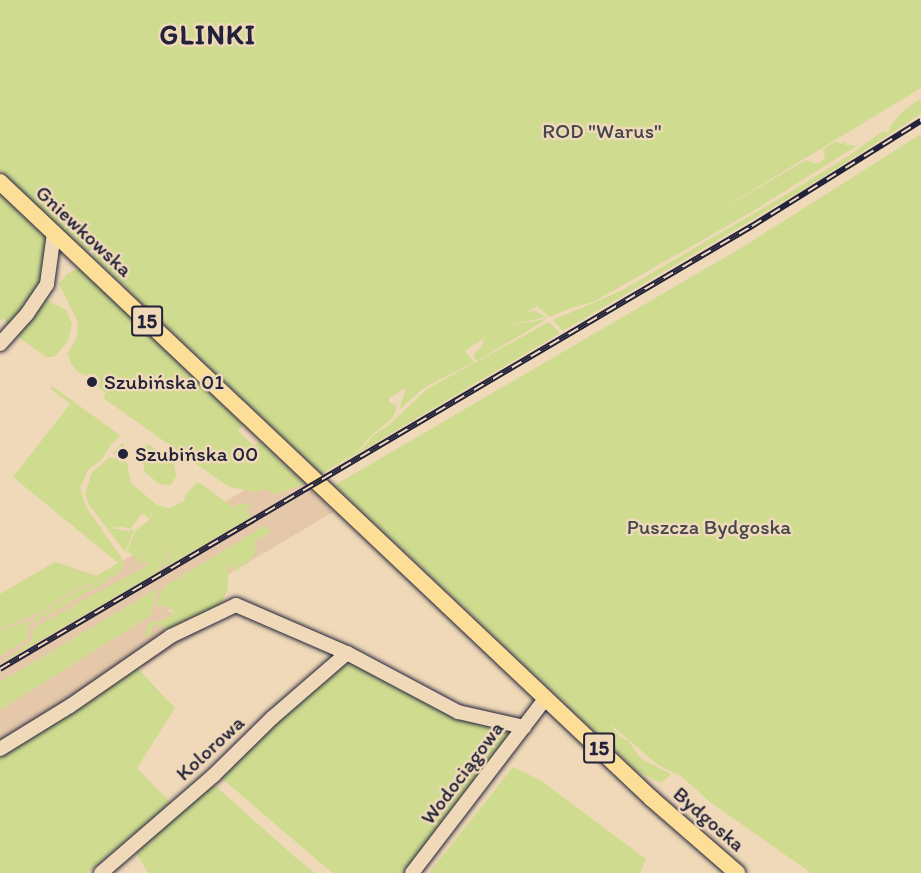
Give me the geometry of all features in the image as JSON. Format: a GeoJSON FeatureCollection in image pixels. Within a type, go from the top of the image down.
{"type":"FeatureCollection","features":[{"type":"Feature","properties":{"kind":"main road","name":"Gniewkowska"},"geometry":{"type":"LineString","coordinates":[[0,182],[546,698]]}},
{"type":"Feature","properties":{"kind":"main road","name":"Bydgoska"},"geometry":{"type":"LineString","coordinates":[[546,698],[652,799],[738,873]]}},
{"type":"Feature","properties":{"kind":"street"},"geometry":{"type":"LineString","coordinates":[[2,336],[27,314],[47,284],[54,233]]}},
{"type":"Feature","properties":{"kind":"street"},"geometry":{"type":"LineString","coordinates":[[0,749],[70,706],[171,636],[236,605],[347,653],[458,712],[524,727]]}},
{"type":"Feature","properties":{"kind":"street","name":"Kolorowa"},"geometry":{"type":"LineString","coordinates":[[101,873],[213,776],[272,718],[347,653]]}},
{"type":"Feature","properties":{"kind":"street","name":"Wodociągowa"},"geometry":{"type":"LineString","coordinates":[[412,873],[546,698]]}},
{"type":"Feature","properties":{"kind":"shaded area"},"geometry":{"type":"Polygon","coordinates":[[[286,466],[333,512],[168,610],[206,629],[0,751],[0,594],[55,562],[97,576],[286,466]]]}},
{"type":"Feature","properties":{"kind":"green space","name":"ROD \"Warus\""},"geometry":{"type":"Polygon","coordinates":[[[0,0],[921,0],[921,88],[715,213],[806,160],[817,164],[825,156],[823,149],[837,141],[840,144],[847,141],[845,145],[858,145],[750,213],[593,302],[550,317],[537,306],[527,312],[536,311],[546,317],[504,326],[547,319],[477,361],[473,355],[482,346],[484,338],[465,351],[474,362],[424,388],[399,410],[406,388],[389,398],[389,402],[397,406],[393,418],[371,436],[358,451],[322,474],[93,256],[100,244],[87,252],[0,170],[0,0]]]}},
{"type":"Feature","properties":{"kind":"green space"},"geometry":{"type":"Polygon","coordinates":[[[921,98],[921,114],[808,187],[563,331],[553,320],[621,291],[777,200],[850,155],[884,130],[885,133],[889,132],[890,126],[903,111],[921,98]]]}},
{"type":"Feature","properties":{"kind":"green space","name":"Puszcza Bydgoska"},"geometry":{"type":"Polygon","coordinates":[[[921,134],[921,873],[811,873],[710,802],[682,777],[658,765],[610,724],[620,737],[629,741],[640,758],[671,774],[661,783],[637,771],[335,485],[741,248],[921,134]]]}},
{"type":"Feature","properties":{"kind":"green space"},"geometry":{"type":"Polygon","coordinates":[[[0,195],[47,239],[44,268],[41,266],[44,269],[37,292],[11,324],[6,324],[5,318],[0,321],[0,195]]]}},
{"type":"Feature","properties":{"kind":"green space"},"geometry":{"type":"Polygon","coordinates":[[[79,268],[243,425],[238,431],[254,446],[259,441],[304,484],[274,495],[267,489],[256,492],[229,487],[103,398],[106,393],[97,386],[99,383],[77,371],[71,364],[68,353],[77,337],[78,323],[59,284],[67,274],[79,268]]]}},
{"type":"Feature","properties":{"kind":"green space"},"geometry":{"type":"Polygon","coordinates":[[[45,299],[66,310],[72,324],[68,341],[54,357],[46,357],[13,333],[45,299]]]}},
{"type":"Feature","properties":{"kind":"green space"},"geometry":{"type":"Polygon","coordinates":[[[549,322],[560,333],[335,467],[363,448],[373,436],[389,425],[427,389],[549,322]]]}},
{"type":"Feature","properties":{"kind":"green space"},"geometry":{"type":"Polygon","coordinates":[[[52,386],[121,436],[112,443],[102,459],[88,470],[80,488],[86,507],[121,557],[123,565],[118,574],[102,581],[110,580],[40,619],[34,625],[35,617],[77,589],[87,588],[101,581],[76,588],[45,610],[0,629],[0,594],[55,562],[96,576],[118,563],[13,477],[70,404],[51,389],[52,386]]]}},
{"type":"Feature","properties":{"kind":"green space"},"geometry":{"type":"Polygon","coordinates":[[[123,442],[131,483],[157,505],[148,519],[146,515],[141,514],[131,529],[111,528],[128,531],[135,529],[125,552],[89,505],[85,494],[92,472],[110,457],[115,459],[116,455],[112,453],[123,442]]]}},
{"type":"Feature","properties":{"kind":"green space"},"geometry":{"type":"Polygon","coordinates":[[[150,445],[174,463],[176,476],[171,485],[159,484],[145,472],[140,452],[144,446],[150,445]]]}},
{"type":"Feature","properties":{"kind":"green space"},"geometry":{"type":"Polygon","coordinates":[[[200,483],[234,508],[240,503],[253,506],[246,510],[251,517],[164,568],[167,562],[167,535],[165,562],[158,572],[0,664],[31,641],[34,629],[148,565],[146,561],[137,566],[140,559],[136,559],[127,550],[136,530],[148,521],[157,505],[170,510],[184,501],[185,496],[195,484],[200,483]]]}},
{"type":"Feature","properties":{"kind":"green space"},"geometry":{"type":"Polygon","coordinates":[[[266,525],[270,533],[256,541],[254,558],[246,560],[247,565],[237,565],[240,569],[236,571],[234,567],[228,566],[228,589],[221,604],[153,642],[165,632],[163,626],[156,624],[152,628],[151,636],[145,638],[148,623],[163,620],[175,613],[168,607],[155,606],[165,586],[266,525]]]}},
{"type":"Feature","properties":{"kind":"green space"},"geometry":{"type":"Polygon","coordinates":[[[158,588],[150,616],[0,710],[0,682],[158,588]]]}},
{"type":"Feature","properties":{"kind":"green space"},"geometry":{"type":"Polygon","coordinates":[[[30,620],[27,639],[0,656],[0,631],[30,620]]]}},
{"type":"Feature","properties":{"kind":"green space"},"geometry":{"type":"Polygon","coordinates":[[[357,664],[512,729],[412,873],[332,873],[218,775],[319,681],[342,666],[357,664]]]}},
{"type":"Feature","properties":{"kind":"green space"},"geometry":{"type":"Polygon","coordinates":[[[136,667],[175,708],[137,768],[171,803],[87,873],[0,873],[0,754],[101,693],[136,667]]]}},
{"type":"Feature","properties":{"kind":"green space"},"geometry":{"type":"Polygon","coordinates":[[[513,767],[540,780],[646,859],[640,873],[429,873],[513,767]]]}},
{"type":"Feature","properties":{"kind":"green space"},"geometry":{"type":"Polygon","coordinates":[[[211,782],[315,873],[148,873],[134,849],[211,782]]]}},
{"type":"Feature","properties":{"kind":"railway"},"geometry":{"type":"LineString","coordinates":[[0,669],[752,226],[921,121]]}},
{"type":"Feature","properties":{"kind":"place","name":"Szubińska 01"},"geometry":{"type":"Point","coordinates":[92,382]}},
{"type":"Feature","properties":{"kind":"place","name":"Szubińska 00"},"geometry":{"type":"Point","coordinates":[123,454]}},
{"type":"Feature","properties":{"kind":"district","name":"GLINKI"},"geometry":{"type":"Point","coordinates":[208,35]}}]}
